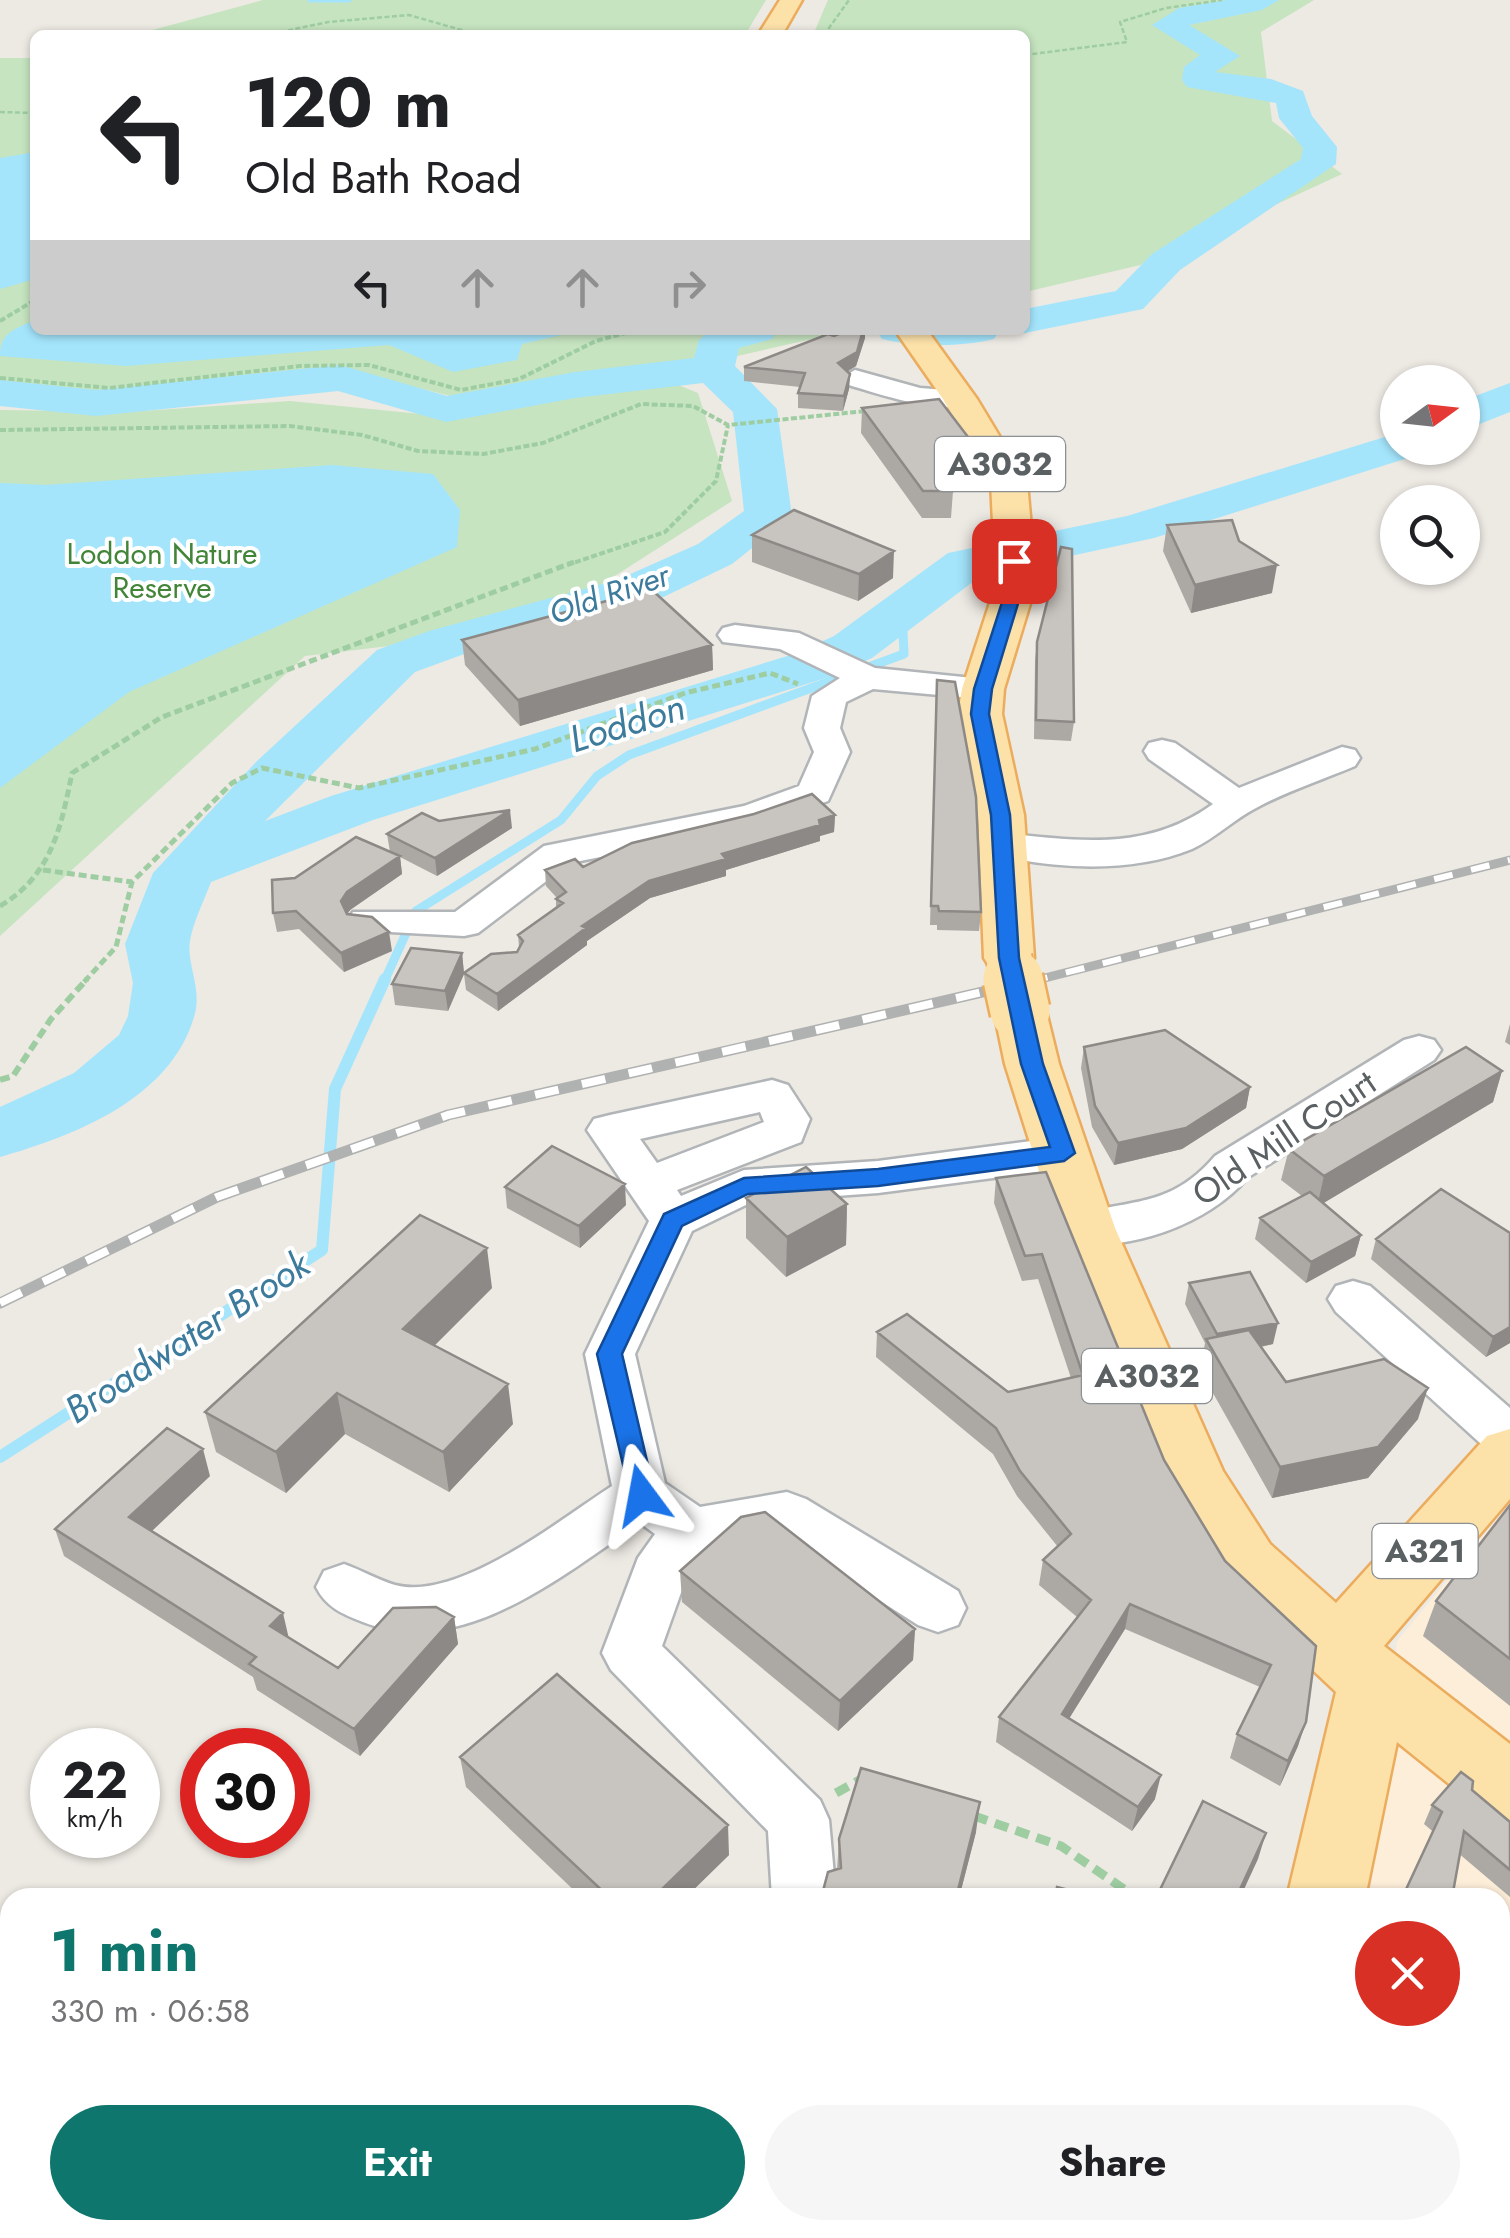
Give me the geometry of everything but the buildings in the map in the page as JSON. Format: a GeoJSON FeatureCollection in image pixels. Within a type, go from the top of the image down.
{"type":"FeatureCollection","features":[{"type":"Feature","properties":{"kind":"main road"},"geometry":{"type":"LineString","coordinates":[[773,30],[791,0]]}},
{"type":"Feature","properties":{"kind":"main road","name":"A3032"},"geometry":{"type":"LineString","coordinates":[[914,336],[960,399],[1009,482],[1016,584],[983,689],[980,714],[1000,815],[1015,984],[1032,1064],[1086,1228],[1195,1483],[1246,1564],[1357,1665],[1510,1788]]}},
{"type":"Feature","properties":{"kind":"main road","name":"A321"},"geometry":{"type":"LineString","coordinates":[[1327,1888],[1357,1665],[1510,1454]]}},
{"type":"Feature","properties":{"kind":"street"},"geometry":{"type":"LineString","coordinates":[[854,378],[918,396],[960,399]]}},
{"type":"Feature","properties":{"kind":"street"},"geometry":{"type":"LineString","coordinates":[[794,644],[826,620]]}},
{"type":"Feature","properties":{"kind":"street"},"geometry":{"type":"LineString","coordinates":[[734,635],[794,644],[864,676],[983,689]]}},
{"type":"Feature","properties":{"kind":"street"},"geometry":{"type":"LineString","coordinates":[[366,921],[476,936],[558,854],[753,816],[815,793],[832,752],[822,728],[830,696],[864,676]]}},
{"type":"Feature","properties":{"kind":"street"},"geometry":{"type":"LineString","coordinates":[[1162,751],[1230,798],[1232,804]]}},
{"type":"Feature","properties":{"kind":"street"},"geometry":{"type":"LineString","coordinates":[[1001,845],[1111,856],[1168,848],[1212,824],[1232,804],[1342,758]]}},
{"type":"Feature","properties":{"kind":"street","name":"Old Mill Court"},"geometry":{"type":"LineString","coordinates":[[1086,1228],[1156,1219],[1214,1191],[1231,1166],[1419,1050]]}},
{"type":"Feature","properties":{"kind":"street"},"geometry":{"type":"LineString","coordinates":[[692,1531],[642,1495],[610,1354],[659,1203],[744,1186],[878,1178],[1064,1153]]}},
{"type":"Feature","properties":{"kind":"street"},"geometry":{"type":"LineString","coordinates":[[1353,1298],[1510,1439]]}},
{"type":"Feature","properties":{"kind":"street"},"geometry":{"type":"LineString","coordinates":[[344,1587],[396,1610],[440,1609],[479,1593],[642,1495]]}},
{"type":"Feature","properties":{"kind":"street"},"geometry":{"type":"LineString","coordinates":[[803,1888],[798,1820],[632,1653],[666,1558],[692,1531],[787,1514],[938,1608]]}},
{"type":"Feature","properties":{"kind":"path"},"geometry":{"type":"LineString","coordinates":[[828,30],[849,0]]}},
{"type":"Feature","properties":{"kind":"path"},"geometry":{"type":"LineString","coordinates":[[1030,53],[1127,42],[1129,38],[1120,22],[1166,8],[1222,0]]}},
{"type":"Feature","properties":{"kind":"path"},"geometry":{"type":"LineString","coordinates":[[290,30],[328,22],[409,15],[455,30]]}},
{"type":"Feature","properties":{"kind":"path"},"geometry":{"type":"LineString","coordinates":[[0,112],[30,112]]}},
{"type":"Feature","properties":{"kind":"path"},"geometry":{"type":"LineString","coordinates":[[0,321],[30,304]]}},
{"type":"Feature","properties":{"kind":"path"},"geometry":{"type":"LineString","coordinates":[[0,378],[109,388],[300,366],[369,365],[462,390],[518,379],[596,341],[618,335]]}},
{"type":"Feature","properties":{"kind":"path"},"geometry":{"type":"LineString","coordinates":[[0,430],[290,426],[362,435],[418,451],[482,454],[543,443],[641,404],[693,406],[728,425],[798,420]]}},
{"type":"Feature","properties":{"kind":"path"},"geometry":{"type":"LineString","coordinates":[[0,906],[18,897],[56,850],[72,774],[162,716],[335,655],[518,581],[664,532],[716,481],[728,425]]}},
{"type":"Feature","properties":{"kind":"path"},"geometry":{"type":"LineString","coordinates":[[0,1080],[13,1076],[51,1020],[116,946],[132,882],[232,783],[262,768],[359,788],[535,749],[685,693],[770,673],[814,690]]}},
{"type":"Feature","properties":{"kind":"path"},"geometry":{"type":"LineString","coordinates":[[43,870],[132,882]]}},
{"type":"Feature","properties":{"kind":"path"},"geometry":{"type":"LineString","coordinates":[[798,1820],[859,1777],[877,1783]]}},
{"type":"Feature","properties":{"kind":"path"},"geometry":{"type":"LineString","coordinates":[[969,1814],[1060,1846],[1122,1888]]}},
{"type":"Feature","properties":{"kind":"shaded area"},"geometry":{"type":"Polygon","coordinates":[[[1510,1503],[1510,1888],[1371,1888],[1397,1641],[1510,1503]]]}},
{"type":"Feature","properties":{"kind":"green space"},"geometry":{"type":"Polygon","coordinates":[[[263,0],[766,0],[748,30],[152,30],[263,0]]]}},
{"type":"Feature","properties":{"kind":"green space"},"geometry":{"type":"Polygon","coordinates":[[[828,0],[1314,0],[1261,32],[1272,121],[1342,174],[1149,263],[1030,291],[1030,30],[815,30],[828,0]]]}},
{"type":"Feature","properties":{"kind":"green space"},"geometry":{"type":"Polygon","coordinates":[[[0,58],[30,58],[30,335],[830,335],[697,365],[576,376],[463,399],[349,371],[124,394],[0,385],[0,58]]]}},
{"type":"Feature","properties":{"kind":"green space","name":"Loddon Nature Reserve"},"geometry":{"type":"Polygon","coordinates":[[[666,380],[698,393],[732,501],[599,586],[389,646],[305,656],[0,936],[0,410],[128,412],[290,401],[451,417],[666,380]]]}},
{"type":"Feature","properties":{"kind":"water"},"geometry":{"type":"Polygon","coordinates":[[[30,153],[30,280],[0,289],[0,158],[30,153]]]}},
{"type":"Feature","properties":{"kind":"water"},"geometry":{"type":"Polygon","coordinates":[[[30,322],[30,335],[561,335],[522,344],[517,360],[453,372],[389,345],[126,366],[0,356],[6,336],[30,322]]]}},
{"type":"Feature","properties":{"kind":"water"},"geometry":{"type":"Polygon","coordinates":[[[332,465],[433,474],[460,510],[457,547],[129,692],[0,788],[0,483],[46,485],[332,465]]]}},
{"type":"Feature","properties":{"kind":"waterway"},"geometry":{"type":"LineString","coordinates":[[310,0],[349,0]]}},
{"type":"Feature","properties":{"kind":"waterway","name":"Old River"},"geometry":{"type":"LineString","coordinates":[[1030,320],[1129,300],[1166,262],[1318,164],[1320,147],[1296,118],[1291,98],[1271,89],[1198,80],[1200,67],[1224,56],[1167,25],[1189,15],[1264,0]]}},
{"type":"Feature","properties":{"kind":"waterway","name":"Old River"},"geometry":{"type":"LineString","coordinates":[[713,369],[720,340],[738,335]]}},
{"type":"Feature","properties":{"kind":"waterway","name":"Old River"},"geometry":{"type":"LineString","coordinates":[[0,393],[96,403],[340,378],[446,409],[575,385],[713,369]]}},
{"type":"Feature","properties":{"kind":"waterway","name":"Old River"},"geometry":{"type":"LineString","coordinates":[[0,1133],[98,1089],[126,1069],[148,1045],[162,1016],[165,983],[157,944],[184,873],[277,773],[396,661],[448,642],[635,591],[715,554],[768,516],[755,409],[713,369]]}},
{"type":"Feature","properties":{"kind":"waterway","name":"Loddon"},"geometry":{"type":"LineString","coordinates":[[1480,410],[1510,396]]}},
{"type":"Feature","properties":{"kind":"waterway","name":"Loddon"},"geometry":{"type":"LineString","coordinates":[[200,867],[352,808],[813,665],[853,647],[966,564],[1137,528],[1380,452]]}},
{"type":"Feature","properties":{"kind":"waterway","name":"Broadwater Brook"},"geometry":{"type":"LineString","coordinates":[[384,982],[416,911],[561,820],[597,776],[629,755],[904,654],[902,609]]}},
{"type":"Feature","properties":{"kind":"waterway","name":"Broadwater Brook"},"geometry":{"type":"LineString","coordinates":[[0,1457],[322,1250],[335,1089],[385,979]]}},
{"type":"Feature","properties":{"kind":"railway"},"geometry":{"type":"LineString","coordinates":[[1029,982],[1510,860]]}},
{"type":"Feature","properties":{"kind":"railway"},"geometry":{"type":"LineString","coordinates":[[0,1303],[217,1197],[448,1115],[1039,979]]}},
{"type":"Feature","properties":{"kind":"route"},"geometry":{"type":"LineString","coordinates":[[642,1495],[610,1354],[673,1220],[744,1186],[878,1178],[1064,1153],[1032,1064],[1009,958],[1000,815],[980,714],[983,689],[1016,584],[1014,561]]}}]}
